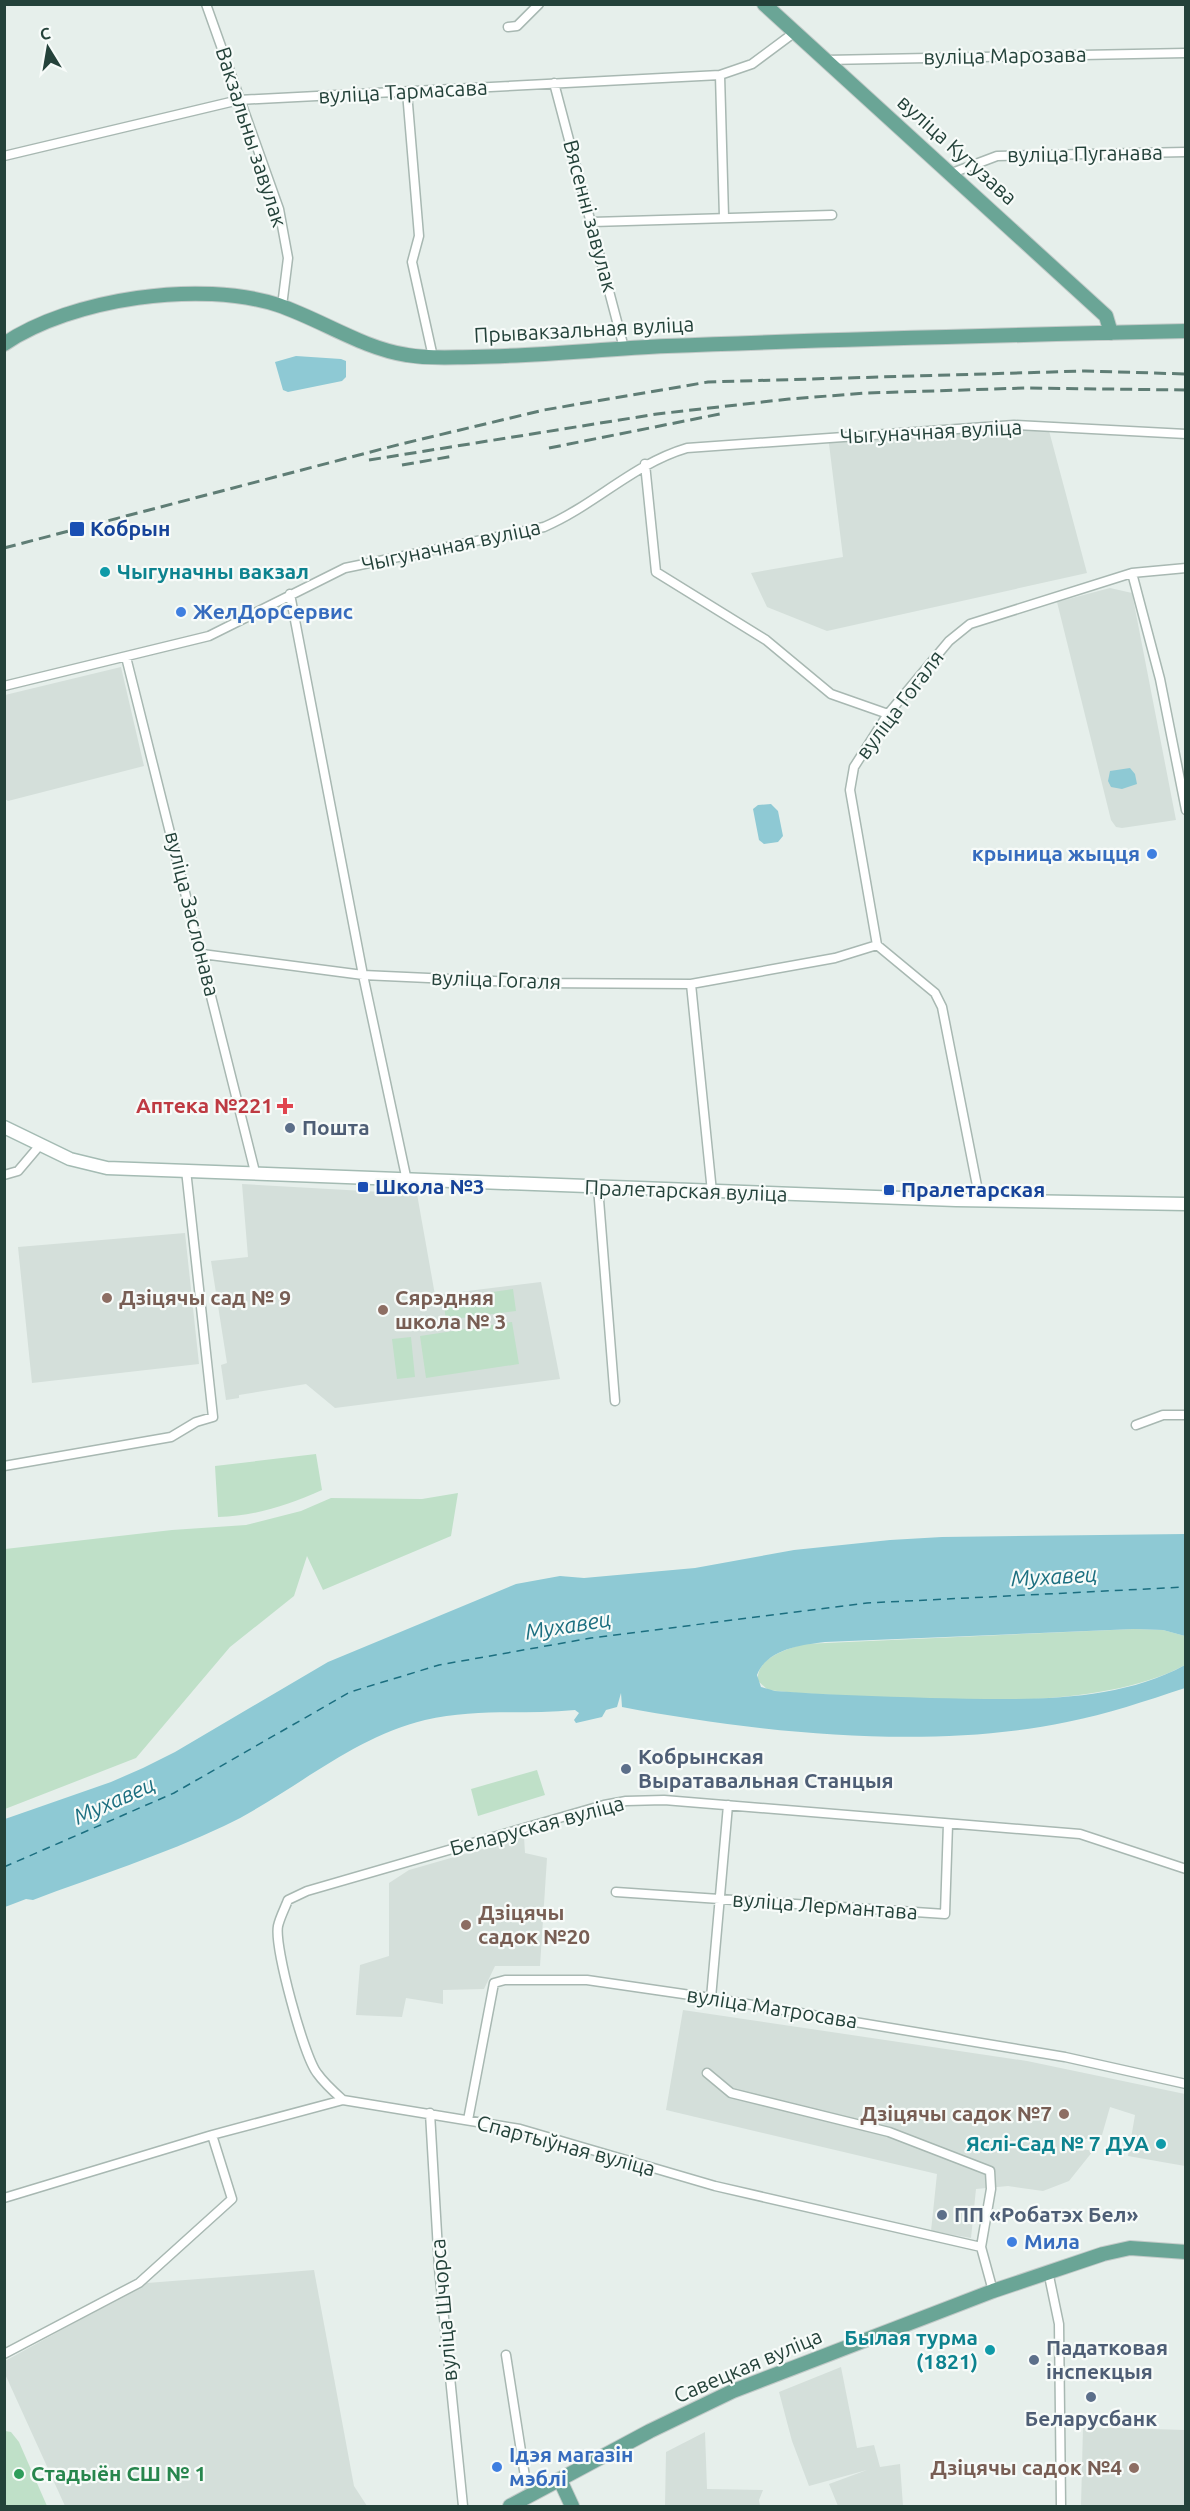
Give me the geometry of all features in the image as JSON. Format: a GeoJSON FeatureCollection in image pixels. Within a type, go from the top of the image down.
{"type":"FeatureCollection","features":[{"type":"Feature","properties":{"kind":"main road","name":"вуліца Кутузава"},"geometry":{"type":"LineString","coordinates":[[764,4],[952,173],[1106,316],[1111,333]]}},
{"type":"Feature","properties":{"kind":"main road","name":"Прывакзальная вуліца"},"geometry":{"type":"LineString","coordinates":[[4,344],[30,328],[61,316],[109,304],[162,297],[218,294],[282,306],[374,346],[409,356],[433,357],[528,356],[624,348],[843,339],[1185,331]]}},
{"type":"Feature","properties":{"kind":"main road","name":"Пралетарская вуліца"},"geometry":{"type":"LineString","coordinates":[[4,1127],[40,1145],[93,1166],[407,1181],[712,1192],[980,1201],[1185,1204]]}},
{"type":"Feature","properties":{"kind":"main road","name":"Савецкая вуліца"},"geometry":{"type":"LineString","coordinates":[[510,2506],[650,2431],[733,2391],[993,2291],[1048,2271],[1130,2248],[1185,2252]]}},
{"type":"Feature","properties":{"kind":"main road"},"geometry":{"type":"LineString","coordinates":[[560,2480],[572,2506]]}},
{"type":"Feature","properties":{"kind":"street","name":"Вакзальны завулак"},"geometry":{"type":"LineString","coordinates":[[206,4],[279,209],[288,258],[282,306]]}},
{"type":"Feature","properties":{"kind":"street"},"geometry":{"type":"LineString","coordinates":[[508,27],[517,26],[539,4]]}},
{"type":"Feature","properties":{"kind":"street","name":"вуліца Тармасава"},"geometry":{"type":"LineString","coordinates":[[4,156],[239,100],[720,75],[752,64],[795,32]]}},
{"type":"Feature","properties":{"kind":"street","name":"вуліца Марозава"},"geometry":{"type":"LineString","coordinates":[[825,60],[1185,53]]}},
{"type":"Feature","properties":{"kind":"street"},"geometry":{"type":"LineString","coordinates":[[720,75],[724,217]]}},
{"type":"Feature","properties":{"kind":"street","name":"Вясенні завулак"},"geometry":{"type":"LineString","coordinates":[[555,83],[624,348]]}},
{"type":"Feature","properties":{"kind":"street"},"geometry":{"type":"LineString","coordinates":[[407,92],[419,236],[412,262],[433,357]]}},
{"type":"Feature","properties":{"kind":"street","name":"вуліца Пуганава"},"geometry":{"type":"LineString","coordinates":[[952,173],[997,156],[1185,152]]}},
{"type":"Feature","properties":{"kind":"street"},"geometry":{"type":"LineString","coordinates":[[592,222],[832,215]]}},
{"type":"Feature","properties":{"kind":"street","name":"Чыгуначная вуліца"},"geometry":{"type":"LineString","coordinates":[[4,686],[208,636],[345,568],[544,527],[561,520],[645,464],[687,448],[1014,425],[1185,434]]}},
{"type":"Feature","properties":{"kind":"street"},"geometry":{"type":"LineString","coordinates":[[645,464],[656,572],[766,640],[831,694],[888,714]]}},
{"type":"Feature","properties":{"kind":"street","name":"вуліца Гогаля"},"geometry":{"type":"LineString","coordinates":[[202,954],[363,975],[538,983],[691,984],[835,958],[877,945],[850,790],[854,767],[888,714],[949,641],[970,624],[1132,573],[1185,568]]}},
{"type":"Feature","properties":{"kind":"street"},"geometry":{"type":"LineString","coordinates":[[1132,573],[1160,679],[1185,810]]}},
{"type":"Feature","properties":{"kind":"street"},"geometry":{"type":"LineString","coordinates":[[290,594],[363,975],[407,1181]]}},
{"type":"Feature","properties":{"kind":"street","name":"вуліца Заслонава"},"geometry":{"type":"LineString","coordinates":[[126,657],[255,1172]]}},
{"type":"Feature","properties":{"kind":"street"},"geometry":{"type":"LineString","coordinates":[[877,945],[935,993],[942,1006],[980,1201]]}},
{"type":"Feature","properties":{"kind":"street"},"geometry":{"type":"LineString","coordinates":[[691,984],[712,1192]]}},
{"type":"Feature","properties":{"kind":"street"},"geometry":{"type":"LineString","coordinates":[[4,1175],[18,1171],[40,1145]]}},
{"type":"Feature","properties":{"kind":"street"},"geometry":{"type":"LineString","coordinates":[[4,1466],[171,1437],[196,1422],[213,1417],[186,1170]]}},
{"type":"Feature","properties":{"kind":"street"},"geometry":{"type":"LineString","coordinates":[[598,1187],[615,1401]]}},
{"type":"Feature","properties":{"kind":"street"},"geometry":{"type":"LineString","coordinates":[[1136,1425],[1163,1415],[1185,1414]]}},
{"type":"Feature","properties":{"kind":"street","name":"Беларуская вуліца"},"geometry":{"type":"LineString","coordinates":[[343,2100],[316,2073],[308,2059],[279,1946],[278,1927],[288,1900],[307,1891],[604,1804],[664,1800],[1080,1834],[1185,1869]]}},
{"type":"Feature","properties":{"kind":"street"},"geometry":{"type":"LineString","coordinates":[[711,1998],[728,1805]]}},
{"type":"Feature","properties":{"kind":"street","name":"вуліца Лермантава"},"geometry":{"type":"LineString","coordinates":[[616,1892],[945,1914],[948,1824]]}},
{"type":"Feature","properties":{"kind":"street","name":"вуліца Матросава"},"geometry":{"type":"LineString","coordinates":[[468,2120],[494,1983],[505,1980],[587,1980],[711,1998],[1065,2057],[1185,2085]]}},
{"type":"Feature","properties":{"kind":"street"},"geometry":{"type":"LineString","coordinates":[[707,2073],[731,2092],[889,2132],[990,2170],[991,2189],[981,2247],[993,2291]]}},
{"type":"Feature","properties":{"kind":"street","name":"Спартыўная вуліца"},"geometry":{"type":"LineString","coordinates":[[4,2198],[212,2135],[343,2100],[520,2129],[715,2186],[981,2247]]}},
{"type":"Feature","properties":{"kind":"street","name":"вуліца Шчорса"},"geometry":{"type":"LineString","coordinates":[[430,2113],[439,2268],[463,2506]]}},
{"type":"Feature","properties":{"kind":"street"},"geometry":{"type":"LineString","coordinates":[[4,2354],[139,2283],[232,2199],[212,2135]]}},
{"type":"Feature","properties":{"kind":"street"},"geometry":{"type":"LineString","coordinates":[[1048,2271],[1059,2324],[1061,2506]]}},
{"type":"Feature","properties":{"kind":"street"},"geometry":{"type":"LineString","coordinates":[[506,2355],[526,2483]]}},
{"type":"Feature","properties":{"kind":"shaded area"},"geometry":{"type":"Polygon","coordinates":[[[1048,427],[1087,573],[827,631],[767,607],[751,573],[843,557],[828,436],[1048,427]]]}},
{"type":"Feature","properties":{"kind":"shaded area"},"geometry":{"type":"Polygon","coordinates":[[[1110,588],[1132,593],[1176,820],[1122,828],[1116,827],[1111,820],[1057,602],[1110,588]]]}},
{"type":"Feature","properties":{"kind":"shaded area"},"geometry":{"type":"Polygon","coordinates":[[[121,667],[144,766],[8,801],[5,799],[5,695],[121,667]]]}},
{"type":"Feature","properties":{"kind":"shaded area","name":"Сярэдняя школа № 3"},"geometry":{"type":"Polygon","coordinates":[[[242,1184],[417,1194],[435,1295],[541,1282],[560,1379],[335,1408],[306,1384],[239,1395],[239,1398],[226,1400],[221,1365],[227,1363],[211,1261],[248,1257],[242,1184]]]}},
{"type":"Feature","properties":{"kind":"shaded area","name":"Дзіцячы сад № 9"},"geometry":{"type":"Polygon","coordinates":[[[185,1233],[199,1364],[32,1383],[18,1247],[185,1233]]]}},
{"type":"Feature","properties":{"kind":"shaded area","name":"Дзіцячы садок №20"},"geometry":{"type":"Polygon","coordinates":[[[524,1837],[525,1853],[547,1858],[540,1966],[495,1966],[484,1989],[443,1990],[443,2004],[406,1998],[402,2017],[356,2015],[360,1965],[389,1956],[389,1883],[409,1870],[524,1837]]]}},
{"type":"Feature","properties":{"kind":"shaded area"},"geometry":{"type":"Polygon","coordinates":[[[683,2010],[1027,2061],[1185,2094],[1185,2166],[1128,2156],[1135,2115],[1110,2107],[1102,2135],[1079,2141],[1078,2148],[1093,2151],[1069,2181],[1043,2191],[1008,2186],[976,2189],[971,2238],[931,2231],[937,2174],[666,2110],[683,2010]]]}},
{"type":"Feature","properties":{"kind":"shaded area"},"geometry":{"type":"Polygon","coordinates":[[[314,2270],[354,2486],[367,2506],[65,2506],[5,2374],[5,2361],[147,2283],[314,2270]]]}},
{"type":"Feature","properties":{"kind":"shaded area"},"geometry":{"type":"Polygon","coordinates":[[[841,2367],[857,2448],[874,2445],[880,2467],[900,2464],[903,2506],[838,2506],[829,2484],[867,2470],[809,2486],[792,2441],[779,2392],[841,2367]]]}},
{"type":"Feature","properties":{"kind":"shaded area","name":"Дзіцячы садок №4"},"geometry":{"type":"Polygon","coordinates":[[[1083,2427],[1185,2430],[1185,2506],[1081,2506],[1083,2427]]]}},
{"type":"Feature","properties":{"kind":"shaded area"},"geometry":{"type":"Polygon","coordinates":[[[705,2432],[707,2489],[763,2490],[759,2500],[760,2506],[665,2506],[666,2452],[705,2432]]]}},
{"type":"Feature","properties":{"kind":"green space"},"geometry":{"type":"Polygon","coordinates":[[[513,1289],[516,1311],[446,1320],[443,1299],[513,1289]]]}},
{"type":"Feature","properties":{"kind":"green space"},"geometry":{"type":"Polygon","coordinates":[[[512,1322],[519,1364],[426,1378],[420,1336],[512,1322]]]}},
{"type":"Feature","properties":{"kind":"green space"},"geometry":{"type":"Polygon","coordinates":[[[411,1337],[415,1377],[397,1379],[392,1339],[411,1337]]]}},
{"type":"Feature","properties":{"kind":"green space"},"geometry":{"type":"Polygon","coordinates":[[[316,1454],[322,1490],[271,1509],[218,1517],[215,1466],[316,1454]]]}},
{"type":"Feature","properties":{"kind":"green space"},"geometry":{"type":"Polygon","coordinates":[[[458,1493],[451,1536],[323,1590],[307,1556],[294,1596],[230,1647],[136,1758],[5,1809],[5,1549],[172,1530],[246,1525],[301,1511],[331,1498],[422,1499],[458,1493]]]}},
{"type":"Feature","properties":{"kind":"green space"},"geometry":{"type":"Polygon","coordinates":[[[1134,1629],[1163,1630],[1185,1636],[1185,1665],[1145,1681],[1099,1692],[1048,1698],[995,1700],[942,1700],[796,1693],[768,1690],[758,1681],[758,1673],[767,1661],[781,1652],[804,1644],[1134,1629]]]}},
{"type":"Feature","properties":{"kind":"green space"},"geometry":{"type":"Polygon","coordinates":[[[537,1770],[545,1795],[478,1816],[471,1789],[537,1770]]]}},
{"type":"Feature","properties":{"kind":"green space","name":"Стадыён СШ № 1"},"geometry":{"type":"Polygon","coordinates":[[[5,2431],[11,2432],[19,2442],[47,2506],[5,2506],[5,2431]]]}},
{"type":"Feature","properties":{"kind":"water"},"geometry":{"type":"Polygon","coordinates":[[[296,356],[346,361],[346,377],[342,381],[288,392],[283,390],[275,362],[296,356]]]}},
{"type":"Feature","properties":{"kind":"water"},"geometry":{"type":"Polygon","coordinates":[[[1130,768],[1135,774],[1137,784],[1122,789],[1111,787],[1108,781],[1110,771],[1130,768]]]}},
{"type":"Feature","properties":{"kind":"water"},"geometry":{"type":"Polygon","coordinates":[[[771,804],[778,811],[783,836],[778,842],[764,844],[759,840],[753,809],[758,805],[771,804]]]}},
{"type":"Feature","properties":{"kind":"water","name":"Мухавец"},"geometry":{"type":"Polygon","coordinates":[[[1185,1534],[1185,1636],[1163,1630],[1134,1629],[825,1642],[796,1647],[777,1654],[768,1659],[757,1675],[761,1687],[775,1691],[930,1698],[1027,1699],[1093,1694],[1125,1688],[1185,1665],[1185,1688],[1141,1702],[1067,1722],[1014,1731],[958,1736],[844,1735],[730,1724],[622,1707],[621,1693],[617,1707],[606,1710],[602,1717],[576,1723],[574,1720],[579,1713],[575,1710],[444,1716],[398,1728],[372,1740],[249,1813],[201,1837],[33,1900],[26,1899],[5,1907],[5,1819],[111,1782],[143,1768],[175,1752],[328,1662],[516,1584],[560,1576],[584,1578],[695,1568],[794,1550],[890,1540],[942,1537],[1185,1534]]]}},
{"type":"Feature","properties":{"kind":"ferry route"},"geometry":{"type":"LineString","coordinates":[[4,1867],[174,1793],[350,1692],[439,1665],[591,1638],[867,1603],[1186,1587]]}},
{"type":"Feature","properties":{"kind":"railway"},"geometry":{"type":"LineString","coordinates":[[4,548],[401,444],[544,410],[708,382],[1085,371],[1186,374]]}},
{"type":"Feature","properties":{"kind":"railway"},"geometry":{"type":"LineString","coordinates":[[369,460],[657,414],[789,399],[867,393],[1026,388],[1186,390]]}},
{"type":"Feature","properties":{"kind":"railway"},"geometry":{"type":"LineString","coordinates":[[549,448],[725,413]]}},
{"type":"Feature","properties":{"kind":"railway"},"geometry":{"type":"LineString","coordinates":[[402,465],[454,456]]}},
{"type":"Feature","properties":{"kind":"place","name":"Кобрын"},"geometry":{"type":"Point","coordinates":[77,529]}},
{"type":"Feature","properties":{"kind":"place","name":"Чыгуначны вакзал"},"geometry":{"type":"Point","coordinates":[105,572]}},
{"type":"Feature","properties":{"kind":"place","name":"ЖелДорСервис"},"geometry":{"type":"Point","coordinates":[181,612]}},
{"type":"Feature","properties":{"kind":"place","name":"крыница жыцця"},"geometry":{"type":"Point","coordinates":[1152,854]}},
{"type":"Feature","properties":{"kind":"place","name":"Аптека №221"},"geometry":{"type":"Point","coordinates":[285,1106]}},
{"type":"Feature","properties":{"kind":"place","name":"Пошта"},"geometry":{"type":"Point","coordinates":[290,1128]}},
{"type":"Feature","properties":{"kind":"place","name":"Школа №3"},"geometry":{"type":"Point","coordinates":[363,1187]}},
{"type":"Feature","properties":{"kind":"place","name":"Пралетарская"},"geometry":{"type":"Point","coordinates":[889,1190]}},
{"type":"Feature","properties":{"kind":"place","name":"Дзіцячы сад № 9"},"geometry":{"type":"Point","coordinates":[107,1298]}},
{"type":"Feature","properties":{"kind":"place","name":"Сярэдняя школа № 3"},"geometry":{"type":"Point","coordinates":[383,1310]}},
{"type":"Feature","properties":{"kind":"place","name":"Кобрынская Выратавальная Станцыя"},"geometry":{"type":"Point","coordinates":[626,1769]}},
{"type":"Feature","properties":{"kind":"place","name":"Дзіцячы садок №20"},"geometry":{"type":"Point","coordinates":[466,1925]}},
{"type":"Feature","properties":{"kind":"place","name":"Дзіцячы садок №7"},"geometry":{"type":"Point","coordinates":[1064,2114]}},
{"type":"Feature","properties":{"kind":"place","name":"Яслі-Сад № 7 ДУА"},"geometry":{"type":"Point","coordinates":[1161,2144]}},
{"type":"Feature","properties":{"kind":"place","name":"ПП «Робатэх Бел»"},"geometry":{"type":"Point","coordinates":[942,2215]}},
{"type":"Feature","properties":{"kind":"place","name":"Мила"},"geometry":{"type":"Point","coordinates":[1012,2242]}},
{"type":"Feature","properties":{"kind":"place","name":"Былая турма (1821)"},"geometry":{"type":"Point","coordinates":[990,2350]}},
{"type":"Feature","properties":{"kind":"place","name":"Падатковая інспекцыя"},"geometry":{"type":"Point","coordinates":[1034,2360]}},
{"type":"Feature","properties":{"kind":"place","name":"Беларусбанк"},"geometry":{"type":"Point","coordinates":[1091,2397]}},
{"type":"Feature","properties":{"kind":"place","name":"Ідэя магазін мэблі"},"geometry":{"type":"Point","coordinates":[497,2467]}},
{"type":"Feature","properties":{"kind":"place","name":"Дзіцячы садок №4"},"geometry":{"type":"Point","coordinates":[1134,2468]}},
{"type":"Feature","properties":{"kind":"place","name":"Стадыён СШ № 1"},"geometry":{"type":"Point","coordinates":[19,2474]}}]}
